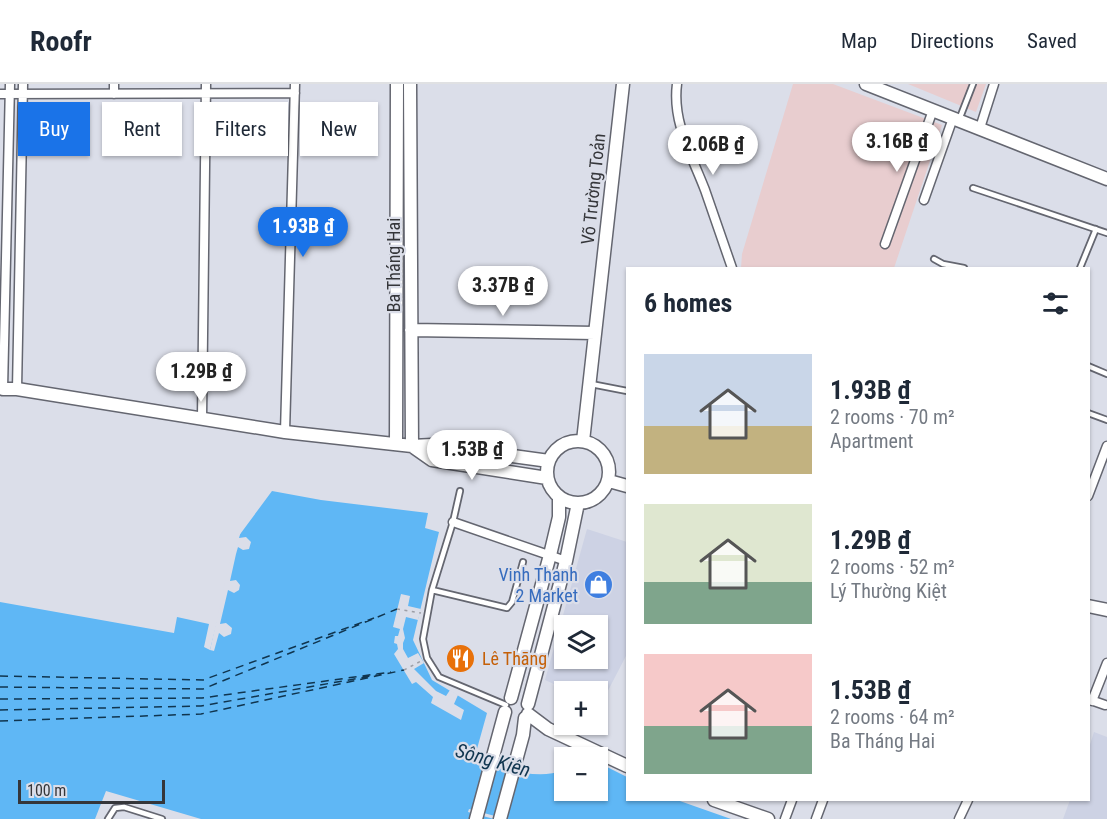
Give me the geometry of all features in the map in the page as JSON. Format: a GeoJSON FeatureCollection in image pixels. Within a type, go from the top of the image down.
{"type":"FeatureCollection","features":[{"type":"Feature","properties":{"kind":"street"},"geometry":{"type":"LineString","coordinates":[[10,84],[2,389],[285,432],[412,446],[432,445],[549,461]]}},
{"type":"Feature","properties":{"kind":"street"},"geometry":{"type":"LineString","coordinates":[[17,390],[23,84]]}},
{"type":"Feature","properties":{"kind":"street"},"geometry":{"type":"LineString","coordinates":[[114,84],[114,94]]}},
{"type":"Feature","properties":{"kind":"street","name":"Ba Tháng Hai"},"geometry":{"type":"LineString","coordinates":[[396,444],[397,84]]}},
{"type":"Feature","properties":{"kind":"street","name":"Ba Tháng Hai"},"geometry":{"type":"LineString","coordinates":[[410,84],[412,446]]}},
{"type":"Feature","properties":{"kind":"street","name":"Võ Trường Toản"},"geometry":{"type":"LineString","coordinates":[[583,441],[623,84]]}},
{"type":"Feature","properties":{"kind":"street"},"geometry":{"type":"LineString","coordinates":[[677,84],[676,94],[682,131],[732,267]]}},
{"type":"Feature","properties":{"kind":"street"},"geometry":{"type":"LineString","coordinates":[[866,84],[1107,179]]}},
{"type":"Feature","properties":{"kind":"street"},"geometry":{"type":"LineString","coordinates":[[980,128],[994,84]]}},
{"type":"Feature","properties":{"kind":"street"},"geometry":{"type":"LineString","coordinates":[[0,94],[114,94],[206,89],[295,88],[285,432]]}},
{"type":"Feature","properties":{"kind":"street"},"geometry":{"type":"LineString","coordinates":[[202,418],[206,89]]}},
{"type":"Feature","properties":{"kind":"street"},"geometry":{"type":"LineString","coordinates":[[885,244],[933,110]]}},
{"type":"Feature","properties":{"kind":"street"},"geometry":{"type":"LineString","coordinates":[[924,200],[956,119]]}},
{"type":"Feature","properties":{"kind":"street"},"geometry":{"type":"LineString","coordinates":[[397,183],[411,183]]}},
{"type":"Feature","properties":{"kind":"street"},"geometry":{"type":"LineString","coordinates":[[3,301],[20,299]]}},
{"type":"Feature","properties":{"kind":"street"},"geometry":{"type":"LineString","coordinates":[[411,330],[595,333]]}},
{"type":"Feature","properties":{"kind":"street"},"geometry":{"type":"LineString","coordinates":[[572,441],[583,441],[593,444],[602,451],[608,460],[610,471],[609,481],[597,498],[578,503],[560,497],[554,492],[547,478],[549,461],[554,452],[562,445],[572,441]]}},
{"type":"Feature","properties":{"kind":"street"},"geometry":{"type":"LineString","coordinates":[[412,446],[432,460],[547,478]]}},
{"type":"Feature","properties":{"kind":"street"},"geometry":{"type":"LineString","coordinates":[[1090,492],[1103,466],[1107,446]]}},
{"type":"Feature","properties":{"kind":"street"},"geometry":{"type":"LineString","coordinates":[[609,481],[626,486]]}},
{"type":"Feature","properties":{"kind":"street"},"geometry":{"type":"LineString","coordinates":[[476,819],[550,555],[559,517],[560,497]]}},
{"type":"Feature","properties":{"kind":"street"},"geometry":{"type":"LineString","coordinates":[[500,819],[566,561],[578,503]]}},
{"type":"Feature","properties":{"kind":"street"},"geometry":{"type":"LineString","coordinates":[[453,522],[566,561]]}},
{"type":"Feature","properties":{"kind":"street"},"geometry":{"type":"LineString","coordinates":[[1090,606],[1107,610]]}},
{"type":"Feature","properties":{"kind":"street"},"geometry":{"type":"LineString","coordinates":[[1105,705],[1090,700],[1107,663]]}},
{"type":"Feature","properties":{"kind":"street"},"geometry":{"type":"LineString","coordinates":[[507,705],[520,698],[527,712],[548,729],[626,766]]}},
{"type":"Feature","properties":{"kind":"street"},"geometry":{"type":"LineString","coordinates":[[507,705],[508,718],[515,722],[527,712]]}},
{"type":"Feature","properties":{"kind":"street"},"geometry":{"type":"LineString","coordinates":[[717,801],[768,819]]}},
{"type":"Feature","properties":{"kind":"street"},"geometry":{"type":"LineString","coordinates":[[785,819],[792,801]]}},
{"type":"Feature","properties":{"kind":"street"},"geometry":{"type":"LineString","coordinates":[[816,819],[823,801]]}},
{"type":"Feature","properties":{"kind":"street"},"geometry":{"type":"LineString","coordinates":[[959,819],[968,801]]}},
{"type":"Feature","properties":{"kind":"lane"},"geometry":{"type":"LineString","coordinates":[[956,119],[973,84]]}},
{"type":"Feature","properties":{"kind":"lane"},"geometry":{"type":"LineString","coordinates":[[973,188],[1107,233]]}},
{"type":"Feature","properties":{"kind":"lane"},"geometry":{"type":"LineString","coordinates":[[1080,267],[1096,229]]}},
{"type":"Feature","properties":{"kind":"lane"},"geometry":{"type":"LineString","coordinates":[[934,260],[959,267]]}},
{"type":"Feature","properties":{"kind":"lane"},"geometry":{"type":"LineString","coordinates":[[1090,367],[1107,374]]}},
{"type":"Feature","properties":{"kind":"lane"},"geometry":{"type":"LineString","coordinates":[[589,384],[626,391]]}},
{"type":"Feature","properties":{"kind":"lane"},"geometry":{"type":"LineString","coordinates":[[1090,414],[1107,420]]}},
{"type":"Feature","properties":{"kind":"lane"},"geometry":{"type":"LineString","coordinates":[[460,491],[432,590],[423,639],[427,658],[439,677],[507,705]]}},
{"type":"Feature","properties":{"kind":"lane"},"geometry":{"type":"LineString","coordinates":[[432,590],[507,608],[512,602],[523,562]]}},
{"type":"Feature","properties":{"kind":"lane"},"geometry":{"type":"LineString","coordinates":[[108,819],[112,811],[118,807],[162,819]]}},
{"type":"Feature","properties":{"kind":"path"},"geometry":{"type":"LineString","coordinates":[[397,609],[428,614]]}},
{"type":"Feature","properties":{"kind":"path"},"geometry":{"type":"LineString","coordinates":[[404,670],[422,661]]}},
{"type":"Feature","properties":{"kind":"shaded area"},"geometry":{"type":"Polygon","coordinates":[[[793,84],[833,84],[942,125],[894,267],[741,267],[742,254],[793,84]]]}},
{"type":"Feature","properties":{"kind":"shaded area"},"geometry":{"type":"Polygon","coordinates":[[[908,84],[986,84],[976,112],[908,84]]]}},
{"type":"Feature","properties":{"kind":"shaded area","name":"Vinh Thanh 2 Market"},"geometry":{"type":"Polygon","coordinates":[[[587,529],[626,542],[626,656],[608,691],[608,681],[554,681],[554,684],[545,680],[554,648],[554,669],[608,669],[608,615],[563,615],[587,529]]]}},
{"type":"Feature","properties":{"kind":"shaded area"},"geometry":{"type":"Polygon","coordinates":[[[1094,732],[1107,737],[1107,819],[1063,819],[1070,801],[1090,801],[1090,745],[1094,732]]]}},
{"type":"Feature","properties":{"kind":"water"},"geometry":{"type":"Polygon","coordinates":[[[272,491],[321,500],[428,513],[425,528],[439,532],[413,640],[432,680],[487,713],[475,756],[478,760],[532,774],[554,773],[554,801],[608,801],[608,768],[626,776],[626,801],[680,801],[731,819],[506,819],[469,809],[468,812],[494,819],[201,819],[106,791],[95,819],[0,819],[0,602],[174,633],[177,617],[209,624],[204,647],[210,650],[238,537],[272,491]]]}},
{"type":"Feature","properties":{"kind":"pier"},"geometry":{"type":"Polygon","coordinates":[[[241,531],[239,538],[246,537],[251,542],[249,549],[243,550],[238,547],[230,581],[236,580],[240,585],[239,590],[234,593],[228,590],[220,624],[226,623],[232,628],[231,634],[224,637],[219,633],[214,651],[210,650],[233,546],[241,531]]]}},
{"type":"Feature","properties":{"kind":"pier"},"geometry":{"type":"Polygon","coordinates":[[[401,594],[410,596],[408,606],[421,609],[418,620],[406,617],[403,629],[405,638],[403,649],[408,658],[418,653],[424,663],[414,669],[436,691],[446,696],[450,690],[458,695],[454,704],[464,710],[461,720],[431,703],[433,697],[416,682],[412,684],[394,654],[398,649],[397,644],[394,643],[395,636],[398,636],[400,629],[393,627],[401,594]]]}},
{"type":"Feature","properties":{"kind":"ferry route"},"geometry":{"type":"LineString","coordinates":[[0,687],[203,689],[397,609]]}},
{"type":"Feature","properties":{"kind":"ferry route"},"geometry":{"type":"LineString","coordinates":[[0,676],[203,680],[374,618]]}},
{"type":"Feature","properties":{"kind":"ferry route"},"geometry":{"type":"LineString","coordinates":[[0,721],[201,714],[404,670]]}},
{"type":"Feature","properties":{"kind":"ferry route"},"geometry":{"type":"LineString","coordinates":[[0,699],[202,698],[391,672]]}},
{"type":"Feature","properties":{"kind":"ferry route"},"geometry":{"type":"LineString","coordinates":[[0,710],[201,706],[377,675]]}},
{"type":"Feature","properties":{"kind":"place","name":"Vinh Thanh 2 Market"},"geometry":{"type":"Point","coordinates":[599,584]}},
{"type":"Feature","properties":{"kind":"place","name":"Lê Thāng"},"geometry":{"type":"Point","coordinates":[461,658]}},
{"type":"Feature","properties":{"kind":"water label","name":"Sông Kiên"},"geometry":{"type":"Point","coordinates":[493,760]}}]}
